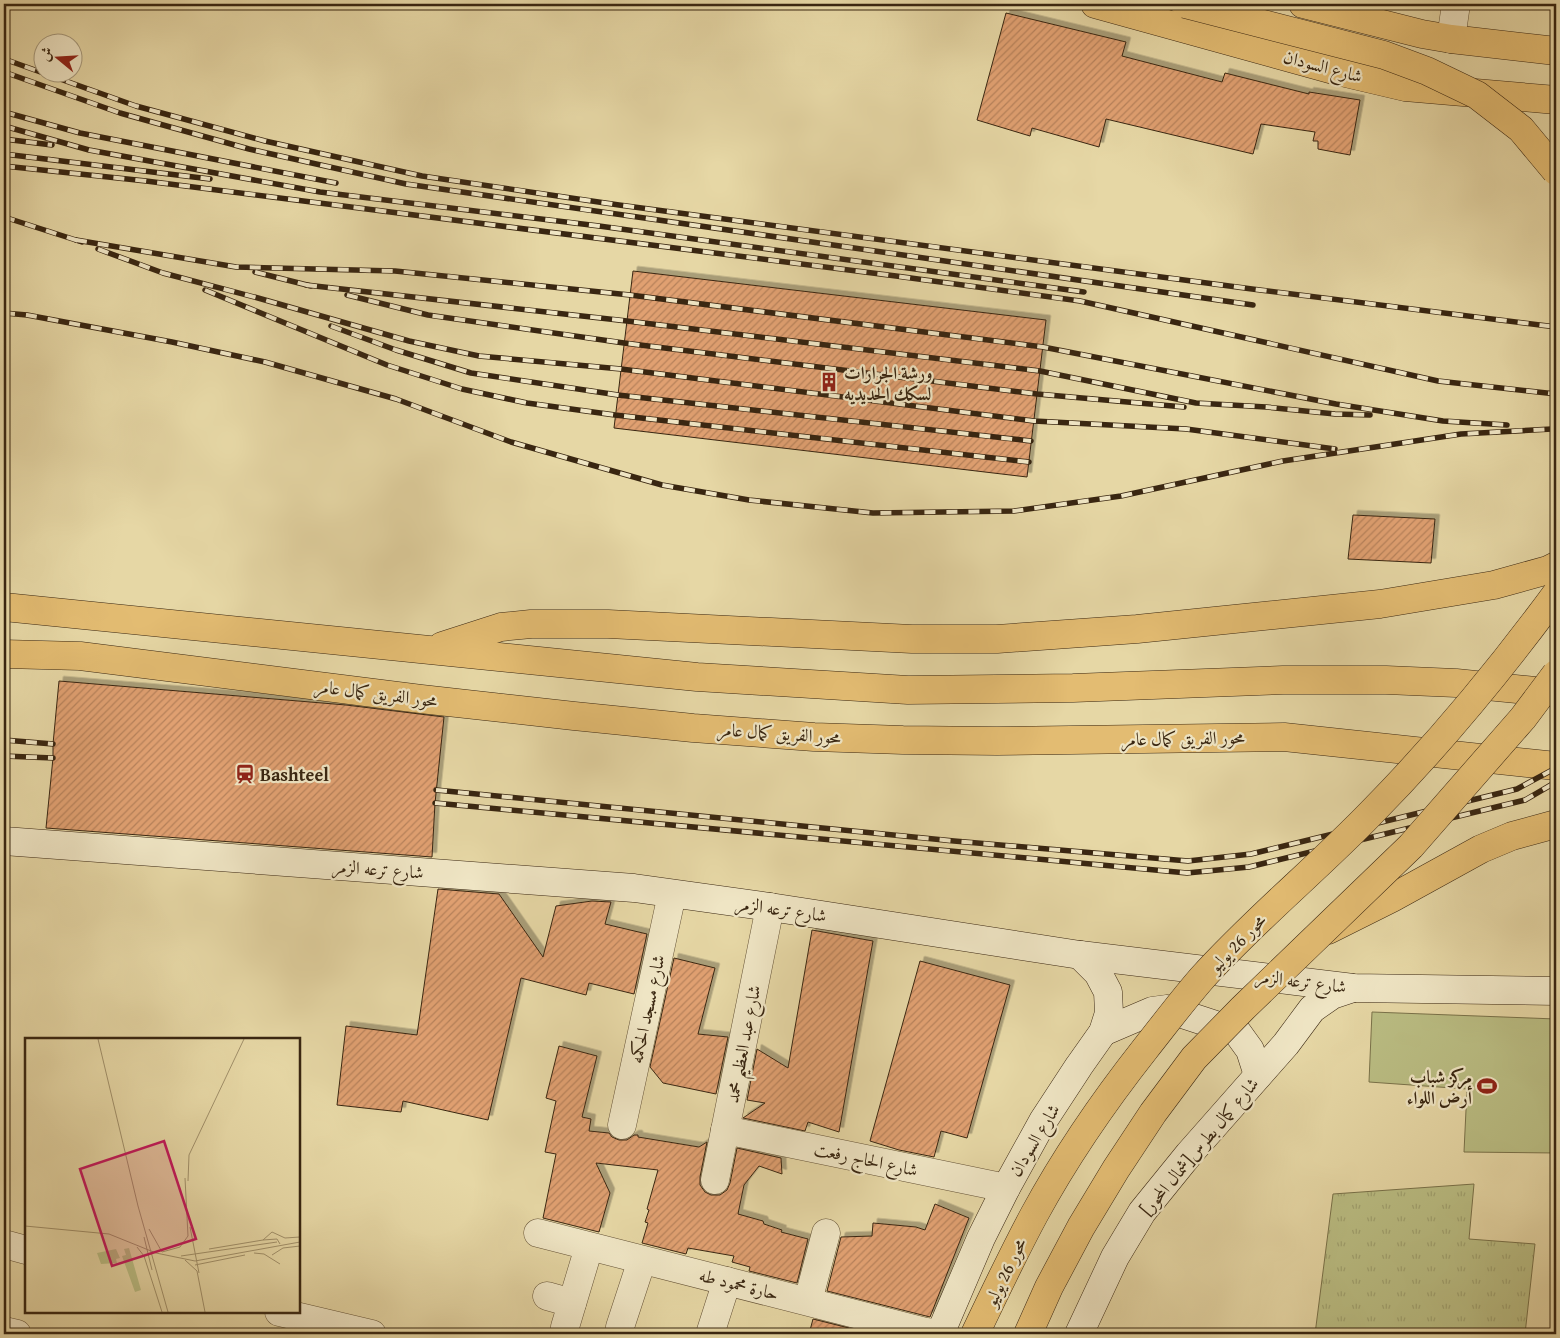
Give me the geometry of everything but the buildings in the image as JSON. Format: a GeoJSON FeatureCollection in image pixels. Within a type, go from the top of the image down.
{"type":"FeatureCollection","features":[{"type":"Feature","properties":{"kind":"main road","name":"شارع السودان"},"geometry":{"type":"LineString","coordinates":[[1095,4],[1337,71],[1405,87],[1556,100]]}},
{"type":"Feature","properties":{"kind":"main road"},"geometry":{"type":"LineString","coordinates":[[1185,4],[1384,55],[1427,71],[1477,96],[1521,129],[1556,171]]}},
{"type":"Feature","properties":{"kind":"main road"},"geometry":{"type":"LineString","coordinates":[[1303,4],[1393,28],[1452,39],[1556,51]]}},
{"type":"Feature","properties":{"kind":"main road"},"geometry":{"type":"LineString","coordinates":[[428,650],[501,627],[531,624],[608,624],[912,640],[996,639],[1147,628],[1380,604],[1494,584],[1548,570],[1556,566]]}},
{"type":"Feature","properties":{"kind":"main road","name":"محور 26 يوليو"},"geometry":{"type":"LineString","coordinates":[[975,1334],[1035,1213],[1072,1151],[1112,1091],[1156,1034],[1202,979],[1259,919],[1372,812],[1421,760],[1483,690],[1556,594]]}},
{"type":"Feature","properties":{"kind":"main road"},"geometry":{"type":"LineString","coordinates":[[4,607],[697,677],[908,690],[1073,688],[1302,680],[1386,680],[1456,683],[1556,693]]}},
{"type":"Feature","properties":{"kind":"main road","name":"محور الفريق كمال عامر"},"geometry":{"type":"LineString","coordinates":[[5,654],[80,656],[422,699],[693,728],[786,735],[903,740],[988,741],[1284,737],[1556,766]]}},
{"type":"Feature","properties":{"kind":"main road"},"geometry":{"type":"LineString","coordinates":[[1028,1334],[1081,1227],[1153,1113],[1194,1058],[1242,1008],[1411,846],[1523,718],[1556,674]]}},
{"type":"Feature","properties":{"kind":"main road"},"geometry":{"type":"LineString","coordinates":[[1320,934],[1392,898],[1481,849],[1512,836],[1556,824]]}},
{"type":"Feature","properties":{"kind":"street"},"geometry":{"type":"LineString","coordinates":[[1452,39],[1456,4]]}},
{"type":"Feature","properties":{"kind":"street","name":"شارع ترعه الزمر"},"geometry":{"type":"LineString","coordinates":[[4,840],[634,888],[1080,955],[1353,988],[1556,991]]}},
{"type":"Feature","properties":{"kind":"street","name":"شارع مسجد الحكمه"},"geometry":{"type":"LineString","coordinates":[[622,1125],[672,894]]}},
{"type":"Feature","properties":{"kind":"street","name":"شارع عبد العظيم محمد"},"geometry":{"type":"LineString","coordinates":[[715,1180],[770,907]]}},
{"type":"Feature","properties":{"kind":"street","name":"شارع السودان"},"geometry":{"type":"LineString","coordinates":[[941,1334],[981,1238],[1006,1188],[1048,1114],[1103,1032],[1109,1013],[1108,992],[1098,973],[1080,955]]}},
{"type":"Feature","properties":{"kind":"street","name":"شارع كمال بطرس[شمال المحور]"},"geometry":{"type":"LineString","coordinates":[[1079,1334],[1115,1257],[1142,1212],[1189,1154],[1286,1044],[1312,1009],[1332,995],[1353,988]]}},
{"type":"Feature","properties":{"kind":"street"},"geometry":{"type":"LineString","coordinates":[[1103,1032],[1152,1011],[1167,1009],[1237,1032],[1250,1050],[1258,1075]]}},
{"type":"Feature","properties":{"kind":"street","name":"شارع الحاج رفعت"},"geometry":{"type":"LineString","coordinates":[[726,1130],[1006,1188]]}},
{"type":"Feature","properties":{"kind":"street","name":"حارة محمود طه"},"geometry":{"type":"LineString","coordinates":[[538,1233],[926,1332],[941,1334]]}},
{"type":"Feature","properties":{"kind":"street"},"geometry":{"type":"LineString","coordinates":[[808,1301],[826,1233]]}},
{"type":"Feature","properties":{"kind":"street"},"geometry":{"type":"LineString","coordinates":[[4,1244],[25,1250]]}},
{"type":"Feature","properties":{"kind":"street"},"geometry":{"type":"LineString","coordinates":[[561,1309],[588,1247]]}},
{"type":"Feature","properties":{"kind":"street"},"geometry":{"type":"LineString","coordinates":[[620,1327],[642,1260]]}},
{"type":"Feature","properties":{"kind":"street"},"geometry":{"type":"LineString","coordinates":[[710,1334],[727,1281]]}},
{"type":"Feature","properties":{"kind":"street"},"geometry":{"type":"LineString","coordinates":[[284,1313],[372,1334]]}},
{"type":"Feature","properties":{"kind":"street"},"geometry":{"type":"LineString","coordinates":[[4,1331],[17,1334]]}},
{"type":"Feature","properties":{"kind":"green space","name":"مركز شباب أرض اللواء"},"geometry":{"type":"Polygon","coordinates":[[[1372,1012],[1556,1019],[1556,1153],[1464,1152],[1467,1089],[1369,1082],[1372,1012]]]}},
{"type":"Feature","properties":{"kind":"green space"},"geometry":{"type":"Polygon","coordinates":[[[1474,1184],[1469,1239],[1535,1244],[1525,1334],[1315,1334],[1333,1194],[1474,1184]]]}},
{"type":"Feature","properties":{"kind":"railway"},"geometry":{"type":"LineString","coordinates":[[4,59],[136,106],[265,141],[422,176],[619,205],[1252,289],[1556,327]]}},
{"type":"Feature","properties":{"kind":"railway"},"geometry":{"type":"LineString","coordinates":[[4,72],[120,113],[249,149],[406,184],[1253,305]]}},
{"type":"Feature","properties":{"kind":"railway"},"geometry":{"type":"LineString","coordinates":[[4,112],[80,133],[336,183]]}},
{"type":"Feature","properties":{"kind":"railway"},"geometry":{"type":"LineString","coordinates":[[4,126],[89,150],[320,192],[599,226],[1084,292]]}},
{"type":"Feature","properties":{"kind":"railway"},"geometry":{"type":"LineString","coordinates":[[4,139],[52,145]]}},
{"type":"Feature","properties":{"kind":"railway"},"geometry":{"type":"LineString","coordinates":[[4,154],[210,179]]}},
{"type":"Feature","properties":{"kind":"railway"},"geometry":{"type":"LineString","coordinates":[[4,166],[146,181],[1080,301],[1438,381],[1556,394]]}},
{"type":"Feature","properties":{"kind":"railway"},"geometry":{"type":"LineString","coordinates":[[4,217],[82,242]]}},
{"type":"Feature","properties":{"kind":"railway"},"geometry":{"type":"LineString","coordinates":[[76,240],[236,267],[395,271],[630,295],[1043,347],[1336,404],[1443,421],[1507,425]]}},
{"type":"Feature","properties":{"kind":"railway"},"geometry":{"type":"LineString","coordinates":[[98,249],[163,273],[409,341],[479,356],[621,369],[1034,421],[1186,429],[1335,449]]}},
{"type":"Feature","properties":{"kind":"railway"},"geometry":{"type":"LineString","coordinates":[[255,272],[311,286]]}},
{"type":"Feature","properties":{"kind":"railway"},"geometry":{"type":"LineString","coordinates":[[306,285],[627,321],[1040,371],[1196,403],[1370,415]]}},
{"type":"Feature","properties":{"kind":"railway"},"geometry":{"type":"LineString","coordinates":[[205,290],[387,365],[462,389],[527,403],[615,415],[1029,462]]}},
{"type":"Feature","properties":{"kind":"railway"},"geometry":{"type":"LineString","coordinates":[[347,295],[428,315],[624,343],[1037,394],[1184,407]]}},
{"type":"Feature","properties":{"kind":"railway"},"geometry":{"type":"LineString","coordinates":[[4,313],[27,315],[172,342],[265,362],[396,399],[511,442],[662,485],[749,500],[873,513],[1014,511],[1121,496],[1283,461],[1461,434],[1552,429]]}},
{"type":"Feature","properties":{"kind":"railway"},"geometry":{"type":"LineString","coordinates":[[331,326],[396,350],[471,373],[618,395],[1031,441]]}},
{"type":"Feature","properties":{"kind":"railway"},"geometry":{"type":"LineString","coordinates":[[4,740],[53,744]]}},
{"type":"Feature","properties":{"kind":"railway"},"geometry":{"type":"LineString","coordinates":[[4,756],[53,758]]}},
{"type":"Feature","properties":{"kind":"railway"},"geometry":{"type":"LineString","coordinates":[[436,790],[954,841],[1188,861],[1251,854],[1517,789],[1556,768]]}},
{"type":"Feature","properties":{"kind":"railway"},"geometry":{"type":"LineString","coordinates":[[435,803],[1187,873],[1249,867],[1525,800],[1556,782]]}},
{"type":"Feature","properties":{"kind":"place","name":"ورشة الجرارات لسكك الحديديه"},"geometry":{"type":"Point","coordinates":[829,382]}},
{"type":"Feature","properties":{"kind":"place","name":"Bashteel"},"geometry":{"type":"Point","coordinates":[245,774]}},
{"type":"Feature","properties":{"kind":"place","name":"مركز شباب أرض اللواء"},"geometry":{"type":"Point","coordinates":[1487,1086]}}]}
